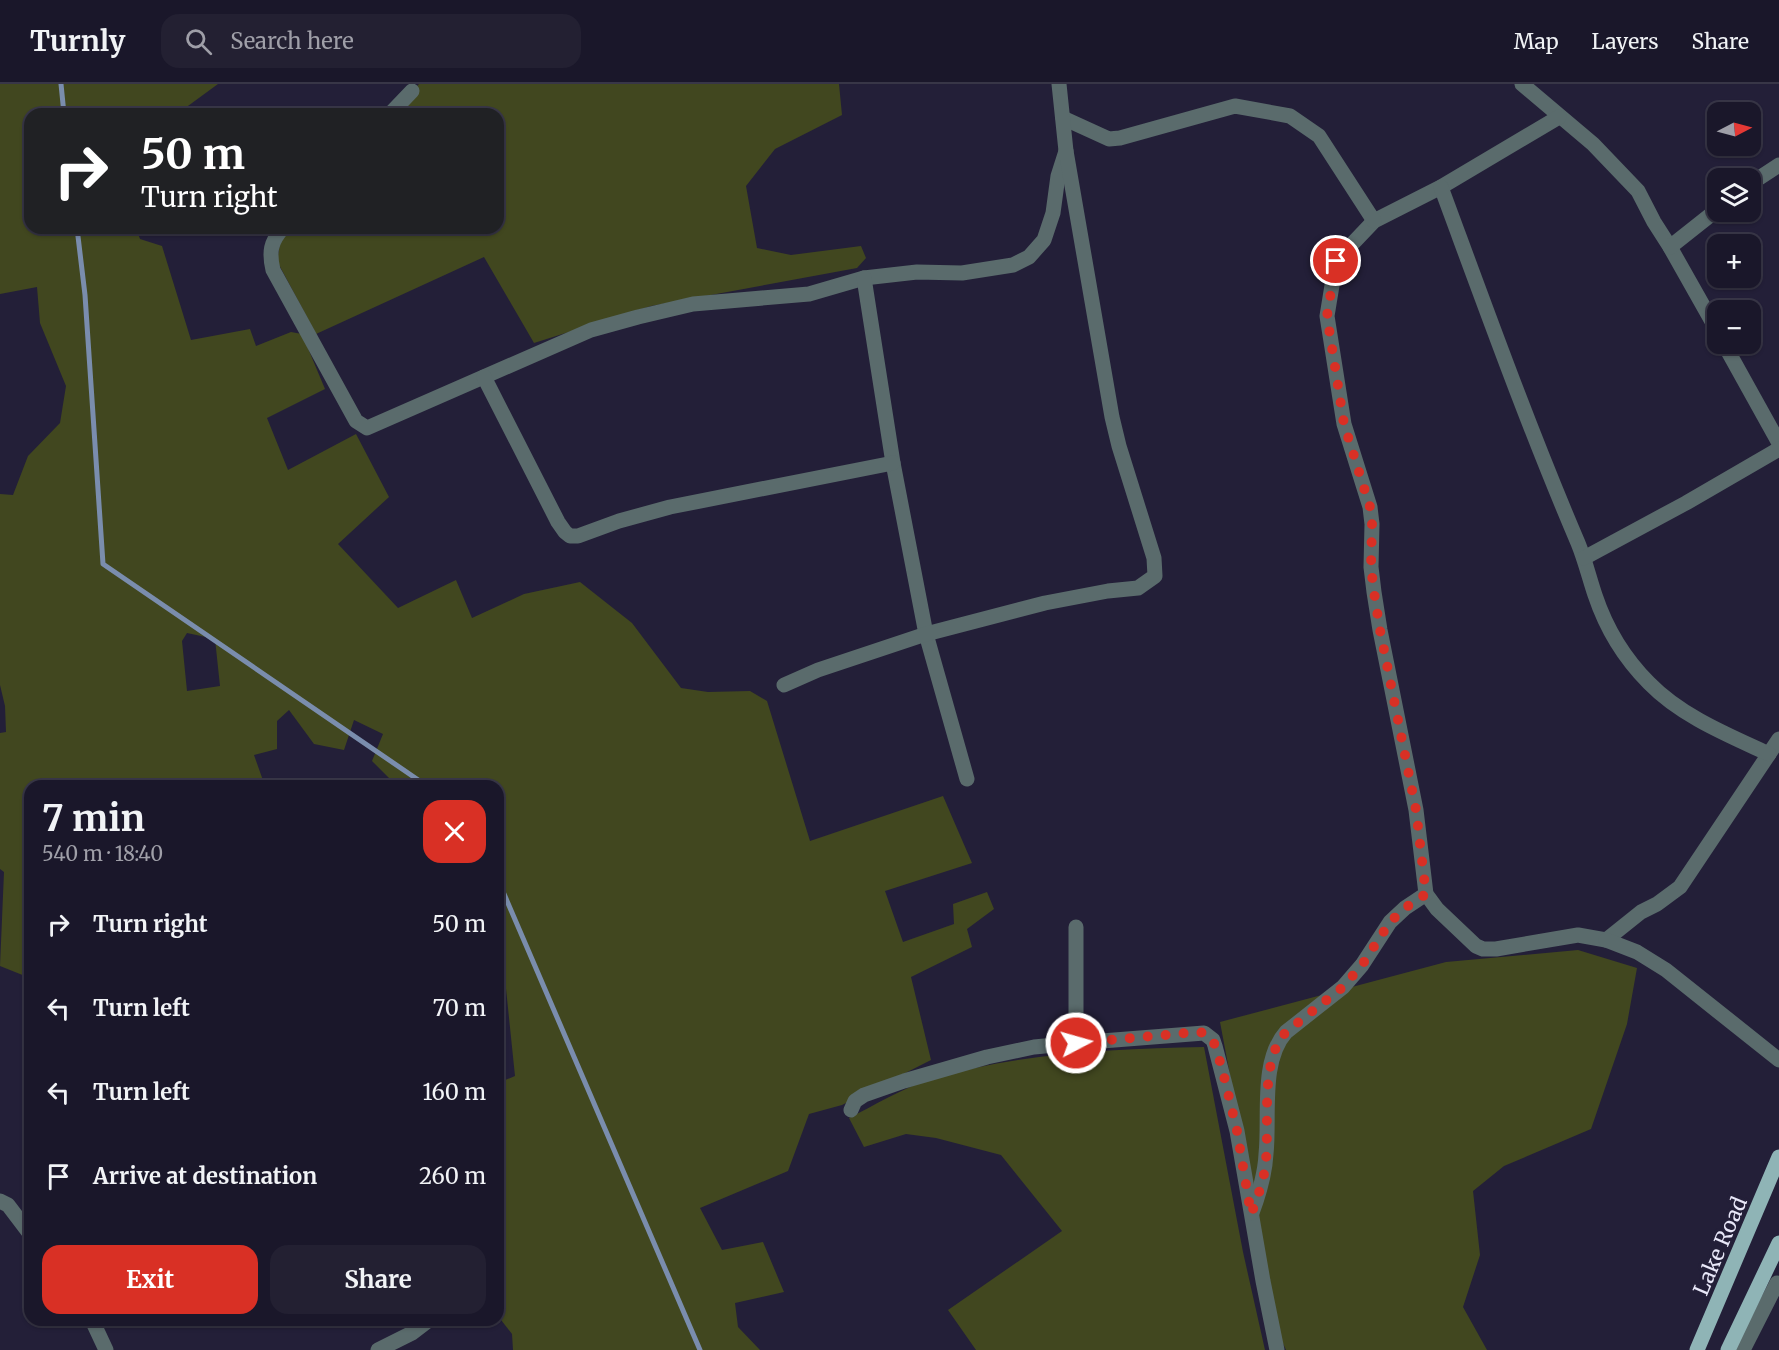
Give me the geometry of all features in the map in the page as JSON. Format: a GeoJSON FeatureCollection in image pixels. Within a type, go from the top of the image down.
{"type":"FeatureCollection","features":[{"type":"Feature","properties":{"kind":"main road","name":"Lake Road"},"geometry":{"type":"LineString","coordinates":[[1697,1350],[1779,1157]]}},
{"type":"Feature","properties":{"kind":"main road"},"geometry":{"type":"LineString","coordinates":[[1728,1350],[1774,1280],[1779,1243]]}},
{"type":"Feature","properties":{"kind":"street"},"geometry":{"type":"LineString","coordinates":[[784,685],[818,670],[926,634],[1045,603],[1108,591],[1138,588],[1155,576],[1154,558],[1112,417],[1066,151],[1059,84]]}},
{"type":"Feature","properties":{"kind":"street"},"geometry":{"type":"LineString","coordinates":[[1522,84],[1593,144],[1638,191],[1707,313]]}},
{"type":"Feature","properties":{"kind":"street"},"geometry":{"type":"LineString","coordinates":[[396,108],[412,91]]}},
{"type":"Feature","properties":{"kind":"street"},"geometry":{"type":"LineString","coordinates":[[1063,118],[1109,139],[1120,138],[1234,106],[1290,116],[1319,136],[1374,221]]}},
{"type":"Feature","properties":{"kind":"street"},"geometry":{"type":"LineString","coordinates":[[1560,117],[1441,187],[1374,221],[1336,261],[1327,316],[1344,424],[1370,507],[1371,567],[1374,592],[1416,810],[1426,894],[1437,909],[1461,933],[1483,949],[1506,948],[1578,934],[1606,940],[1637,952],[1666,970],[1779,1060]]}},
{"type":"Feature","properties":{"kind":"street"},"geometry":{"type":"LineString","coordinates":[[278,234],[269,253],[273,270],[356,421],[367,428],[591,330],[638,317],[693,304],[809,294],[864,278],[917,272],[962,273],[1013,265],[1029,257],[1044,240],[1053,213],[1058,176],[1066,151]]}},
{"type":"Feature","properties":{"kind":"street"},"geometry":{"type":"LineString","coordinates":[[1761,177],[1779,165]]}},
{"type":"Feature","properties":{"kind":"street"},"geometry":{"type":"LineString","coordinates":[[1441,187],[1557,493],[1584,558],[1594,594],[1609,630],[1629,660],[1668,700],[1699,720],[1769,754]]}},
{"type":"Feature","properties":{"kind":"street"},"geometry":{"type":"LineString","coordinates":[[1670,247],[1707,218]]}},
{"type":"Feature","properties":{"kind":"street"},"geometry":{"type":"LineString","coordinates":[[864,278],[893,463],[926,634],[967,779]]}},
{"type":"Feature","properties":{"kind":"street"},"geometry":{"type":"LineString","coordinates":[[1730,354],[1779,443]]}},
{"type":"Feature","properties":{"kind":"street"},"geometry":{"type":"LineString","coordinates":[[484,377],[558,522],[564,532],[570,536],[586,534],[618,521],[670,507],[893,463]]}},
{"type":"Feature","properties":{"kind":"street"},"geometry":{"type":"LineString","coordinates":[[1584,558],[1779,449]]}},
{"type":"Feature","properties":{"kind":"street"},"geometry":{"type":"LineString","coordinates":[[1606,940],[1641,912],[1657,904],[1680,887],[1779,739]]}},
{"type":"Feature","properties":{"kind":"street"},"geometry":{"type":"LineString","coordinates":[[1251,1214],[1265,1170],[1269,1074],[1278,1040],[1343,987],[1362,965],[1390,922],[1405,908],[1426,894]]}},
{"type":"Feature","properties":{"kind":"street"},"geometry":{"type":"LineString","coordinates":[[1076,927],[1076,1043]]}},
{"type":"Feature","properties":{"kind":"street"},"geometry":{"type":"LineString","coordinates":[[850,1110],[855,1101],[864,1095],[904,1081],[987,1057],[1034,1047],[1198,1032],[1209,1036],[1215,1046],[1232,1106],[1277,1350]]}},
{"type":"Feature","properties":{"kind":"street"},"geometry":{"type":"LineString","coordinates":[[0,1201],[8,1205],[24,1226]]}},
{"type":"Feature","properties":{"kind":"street"},"geometry":{"type":"LineString","coordinates":[[1743,1350],[1774,1280]]}},
{"type":"Feature","properties":{"kind":"street"},"geometry":{"type":"LineString","coordinates":[[95,1326],[106,1350]]}},
{"type":"Feature","properties":{"kind":"street"},"geometry":{"type":"LineString","coordinates":[[378,1350],[421,1326]]}},
{"type":"Feature","properties":{"kind":"green space"},"geometry":{"type":"Polygon","coordinates":[[[0,84],[218,84],[185,108],[24,108],[24,234],[138,234],[140,239],[162,246],[191,340],[250,329],[256,346],[291,332],[302,334],[325,389],[267,418],[288,470],[356,434],[389,497],[338,544],[398,608],[456,580],[472,618],[524,594],[580,582],[632,623],[681,688],[708,692],[750,691],[767,701],[810,841],[943,796],[972,863],[885,891],[903,942],[954,924],[953,904],[987,892],[994,909],[967,929],[972,947],[911,977],[931,1060],[842,1105],[809,1114],[788,1171],[700,1208],[722,1250],[763,1242],[784,1292],[735,1303],[738,1327],[760,1350],[513,1350],[512,1334],[504,1324],[504,1081],[515,1076],[504,969],[504,780],[391,780],[372,761],[383,734],[354,720],[344,750],[314,744],[289,710],[277,721],[277,749],[254,755],[263,780],[24,780],[24,976],[0,966],[4,872],[0,869],[0,733],[6,732],[5,706],[0,685],[0,494],[13,495],[28,456],[60,423],[66,386],[40,323],[37,287],[0,294],[0,84]],[[187,633],[182,641],[187,691],[220,686],[215,639],[187,633]]]}},
{"type":"Feature","properties":{"kind":"green space"},"geometry":{"type":"Polygon","coordinates":[[[419,84],[839,84],[842,115],[775,149],[746,186],[757,248],[791,255],[861,246],[866,258],[857,268],[651,306],[534,343],[484,257],[316,334],[277,261],[281,238],[285,234],[504,234],[504,108],[397,108],[419,84]]]}},
{"type":"Feature","properties":{"kind":"green space"},"geometry":{"type":"Polygon","coordinates":[[[1578,950],[1637,968],[1627,1024],[1591,1129],[1504,1166],[1473,1191],[1480,1255],[1463,1307],[1487,1350],[1286,1350],[1279,1335],[1220,1022],[1446,962],[1578,950]]]}},
{"type":"Feature","properties":{"kind":"green space"},"geometry":{"type":"Polygon","coordinates":[[[1204,1047],[1243,1252],[1265,1350],[976,1350],[948,1310],[1062,1231],[1001,1155],[936,1138],[906,1134],[864,1147],[849,1118],[918,1083],[996,1064],[1099,1051],[1204,1047]]]}},
{"type":"Feature","properties":{"kind":"waterway"},"geometry":{"type":"LineString","coordinates":[[61,84],[63,108]]}},
{"type":"Feature","properties":{"kind":"waterway"},"geometry":{"type":"LineString","coordinates":[[78,234],[85,295],[103,564],[418,780]]}},
{"type":"Feature","properties":{"kind":"waterway"},"geometry":{"type":"LineString","coordinates":[[504,894],[700,1350]]}},
{"type":"Feature","properties":{"kind":"route"},"geometry":{"type":"LineString","coordinates":[[1076,1043],[1198,1032],[1209,1036],[1215,1046],[1232,1106],[1251,1214],[1265,1170],[1269,1074],[1278,1040],[1343,987],[1362,965],[1390,922],[1405,908],[1426,894],[1416,810],[1374,592],[1371,567],[1370,507],[1344,424],[1327,316],[1336,261]]}}]}
